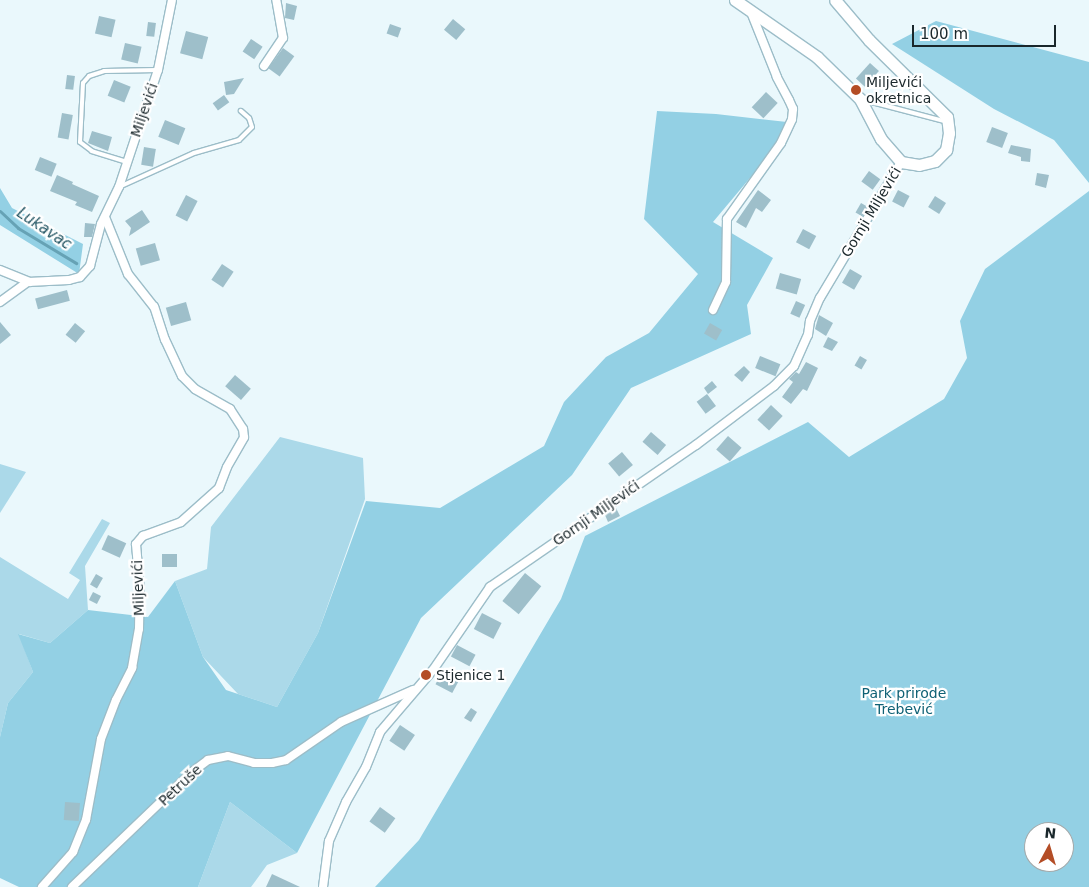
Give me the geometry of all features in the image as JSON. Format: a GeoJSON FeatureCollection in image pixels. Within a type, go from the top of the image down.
{"type":"FeatureCollection","features":[{"type":"Feature","properties":{"kind":"main road"},"geometry":{"type":"LineString","coordinates":[[735,0],[817,57],[860,99],[881,139],[891,153],[901,162],[919,165],[935,161],[946,150],[948,122],[936,104],[869,40],[835,0]]}},
{"type":"Feature","properties":{"kind":"street","name":"Miljevići"},"geometry":{"type":"LineString","coordinates":[[30,282],[69,280],[84,274],[90,266],[98,234],[119,187],[158,70],[172,0]]}},
{"type":"Feature","properties":{"kind":"street"},"geometry":{"type":"LineString","coordinates":[[264,66],[284,38],[276,0]]}},
{"type":"Feature","properties":{"kind":"street"},"geometry":{"type":"LineString","coordinates":[[713,310],[726,282],[727,219],[781,143],[792,119],[793,109],[777,77],[751,12]]}},
{"type":"Feature","properties":{"kind":"street","name":"Gornji Miljevići"},"geometry":{"type":"LineString","coordinates":[[323,887],[329,841],[346,802],[366,766],[380,732],[433,670],[490,587],[696,445],[774,386],[794,366],[808,335],[810,321],[820,298],[901,162]]}},
{"type":"Feature","properties":{"kind":"street","name":"Miljevići"},"geometry":{"type":"LineString","coordinates":[[42,887],[73,852],[83,828],[100,739],[132,668],[139,629],[140,590],[136,544],[143,536],[181,522],[215,492],[219,488],[227,467],[244,438],[243,429],[230,410],[195,389],[182,376],[165,340],[154,307],[128,274],[105,217]]}},
{"type":"Feature","properties":{"kind":"street"},"geometry":{"type":"LineString","coordinates":[[0,270],[30,282]]}},
{"type":"Feature","properties":{"kind":"street"},"geometry":{"type":"LineString","coordinates":[[0,302],[30,282]]}},
{"type":"Feature","properties":{"kind":"street","name":"Petruše"},"geometry":{"type":"LineString","coordinates":[[72,887],[192,772],[208,760],[228,756],[254,763],[272,764],[286,760],[341,722],[417,688]]}},
{"type":"Feature","properties":{"kind":"lane"},"geometry":{"type":"LineString","coordinates":[[127,162],[92,151],[80,142],[83,83],[89,76],[104,71],[158,70]]}},
{"type":"Feature","properties":{"kind":"lane"},"geometry":{"type":"LineString","coordinates":[[860,99],[948,122]]}},
{"type":"Feature","properties":{"kind":"lane"},"geometry":{"type":"LineString","coordinates":[[119,187],[194,153],[239,140],[252,127],[249,118],[241,111]]}},
{"type":"Feature","properties":{"kind":"shaded area"},"geometry":{"type":"Polygon","coordinates":[[[280,437],[363,458],[365,499],[318,633],[277,707],[238,694],[203,657],[175,581],[207,569],[211,527],[280,437]]]}},
{"type":"Feature","properties":{"kind":"shaded area"},"geometry":{"type":"Polygon","coordinates":[[[0,464],[26,472],[0,513],[0,464]]]}},
{"type":"Feature","properties":{"kind":"shaded area"},"geometry":{"type":"Polygon","coordinates":[[[102,519],[110,523],[85,566],[88,610],[50,643],[19,634],[33,672],[8,703],[0,737],[0,557],[68,599],[80,580],[69,573],[102,519]]]}},
{"type":"Feature","properties":{"kind":"shaded area"},"geometry":{"type":"Polygon","coordinates":[[[230,802],[297,853],[267,865],[251,887],[198,887],[230,802]]]}},
{"type":"Feature","properties":{"kind":"green space"},"geometry":{"type":"Polygon","coordinates":[[[936,21],[1089,62],[1089,183],[1054,140],[994,109],[892,44],[936,21]]]}},
{"type":"Feature","properties":{"kind":"green space"},"geometry":{"type":"Polygon","coordinates":[[[657,111],[716,114],[796,123],[713,222],[773,258],[747,305],[751,334],[631,388],[572,475],[421,618],[297,853],[230,802],[198,887],[19,887],[0,878],[0,737],[8,703],[33,672],[18,634],[50,643],[88,610],[148,617],[175,581],[203,657],[226,690],[277,707],[318,633],[366,501],[440,508],[544,446],[564,402],[606,357],[649,333],[698,274],[644,219],[657,111]]]}},
{"type":"Feature","properties":{"kind":"green space"},"geometry":{"type":"Polygon","coordinates":[[[0,188],[12,208],[83,244],[79,274],[0,225],[0,188]]]}},
{"type":"Feature","properties":{"kind":"green space","name":"Park prirode Trebević"},"geometry":{"type":"Polygon","coordinates":[[[1089,191],[1089,887],[375,887],[419,840],[561,599],[585,536],[808,422],[849,457],[944,399],[967,358],[960,321],[985,269],[1089,191]]]}},
{"type":"Feature","properties":{"kind":"building"},"geometry":{"type":"Polygon","coordinates":[[[286,3],[297,6],[294,20],[285,18],[286,3]]]}},
{"type":"Feature","properties":{"kind":"building"},"geometry":{"type":"Polygon","coordinates":[[[99,16],[116,20],[112,37],[95,34],[99,16]]]}},
{"type":"Feature","properties":{"kind":"building"},"geometry":{"type":"Polygon","coordinates":[[[453,19],[465,29],[456,40],[444,30],[453,19]]]}},
{"type":"Feature","properties":{"kind":"building"},"geometry":{"type":"Polygon","coordinates":[[[148,22],[156,23],[154,37],[146,36],[148,22]]]}},
{"type":"Feature","properties":{"kind":"building"},"geometry":{"type":"Polygon","coordinates":[[[390,24],[401,28],[398,38],[387,33],[390,24]]]}},
{"type":"Feature","properties":{"kind":"building"},"geometry":{"type":"Polygon","coordinates":[[[186,31],[208,37],[202,59],[180,53],[186,31]]]}},
{"type":"Feature","properties":{"kind":"building"},"geometry":{"type":"Polygon","coordinates":[[[251,39],[263,47],[254,59],[243,51],[251,39]]]}},
{"type":"Feature","properties":{"kind":"building"},"geometry":{"type":"Polygon","coordinates":[[[125,43],[142,47],[138,63],[121,60],[125,43]]]}},
{"type":"Feature","properties":{"kind":"building"},"geometry":{"type":"Polygon","coordinates":[[[283,48],[294,56],[280,76],[268,68],[283,48]]]}},
{"type":"Feature","properties":{"kind":"building"},"geometry":{"type":"Polygon","coordinates":[[[870,63],[879,71],[865,87],[856,79],[870,63]]]}},
{"type":"Feature","properties":{"kind":"building"},"geometry":{"type":"Polygon","coordinates":[[[67,75],[75,76],[73,90],[65,89],[67,75]]]}},
{"type":"Feature","properties":{"kind":"building"},"geometry":{"type":"Polygon","coordinates":[[[244,78],[234,94],[226,95],[224,82],[244,78]]]}},
{"type":"Feature","properties":{"kind":"building"},"geometry":{"type":"Polygon","coordinates":[[[114,80],[131,87],[124,103],[108,96],[114,80]]]}},
{"type":"Feature","properties":{"kind":"building"},"geometry":{"type":"Polygon","coordinates":[[[766,92],[778,103],[763,118],[752,107],[766,92]]]}},
{"type":"Feature","properties":{"kind":"building"},"geometry":{"type":"Polygon","coordinates":[[[224,95],[229,102],[218,111],[213,103],[224,95]]]}},
{"type":"Feature","properties":{"kind":"building"},"geometry":{"type":"Polygon","coordinates":[[[62,113],[73,115],[68,140],[58,138],[62,113]]]}},
{"type":"Feature","properties":{"kind":"building"},"geometry":{"type":"Polygon","coordinates":[[[165,120],[185,128],[179,145],[158,137],[165,120]]]}},
{"type":"Feature","properties":{"kind":"building"},"geometry":{"type":"Polygon","coordinates":[[[992,127],[1008,133],[1002,148],[986,142],[992,127]]]}},
{"type":"Feature","properties":{"kind":"building"},"geometry":{"type":"Polygon","coordinates":[[[92,131],[112,137],[108,151],[88,143],[92,131]]]}},
{"type":"Feature","properties":{"kind":"building"},"geometry":{"type":"Polygon","coordinates":[[[1011,145],[1031,149],[1030,162],[1021,161],[1021,157],[1008,153],[1011,145]]]}},
{"type":"Feature","properties":{"kind":"building"},"geometry":{"type":"Polygon","coordinates":[[[144,147],[156,149],[153,167],[141,165],[144,147]]]}},
{"type":"Feature","properties":{"kind":"building"},"geometry":{"type":"Polygon","coordinates":[[[40,157],[57,164],[51,177],[35,170],[40,157]]]}},
{"type":"Feature","properties":{"kind":"building"},"geometry":{"type":"Polygon","coordinates":[[[869,171],[880,179],[873,190],[861,182],[869,171]]]}},
{"type":"Feature","properties":{"kind":"building"},"geometry":{"type":"Polygon","coordinates":[[[1037,173],[1049,175],[1046,188],[1035,185],[1037,173]]]}},
{"type":"Feature","properties":{"kind":"building"},"geometry":{"type":"Polygon","coordinates":[[[57,175],[99,196],[92,212],[75,205],[77,202],[50,191],[57,175]]]}},
{"type":"Feature","properties":{"kind":"building"},"geometry":{"type":"Polygon","coordinates":[[[758,190],[771,200],[762,212],[756,208],[746,228],[736,222],[758,190]]]}},
{"type":"Feature","properties":{"kind":"building"},"geometry":{"type":"Polygon","coordinates":[[[898,190],[910,196],[904,207],[892,202],[898,190]]]}},
{"type":"Feature","properties":{"kind":"building"},"geometry":{"type":"Polygon","coordinates":[[[186,195],[198,201],[187,221],[176,215],[186,195]]]}},
{"type":"Feature","properties":{"kind":"building"},"geometry":{"type":"Polygon","coordinates":[[[935,196],[946,203],[939,214],[928,207],[935,196]]]}},
{"type":"Feature","properties":{"kind":"building"},"geometry":{"type":"Polygon","coordinates":[[[861,203],[868,207],[862,217],[856,213],[861,203]]]}},
{"type":"Feature","properties":{"kind":"building"},"geometry":{"type":"Polygon","coordinates":[[[142,210],[150,222],[129,236],[131,228],[125,221],[142,210]]]}},
{"type":"Feature","properties":{"kind":"building"},"geometry":{"type":"Polygon","coordinates":[[[85,223],[95,224],[92,237],[84,237],[85,223]]]}},
{"type":"Feature","properties":{"kind":"building"},"geometry":{"type":"Polygon","coordinates":[[[803,229],[816,236],[809,249],[796,242],[803,229]]]}},
{"type":"Feature","properties":{"kind":"building"},"geometry":{"type":"Polygon","coordinates":[[[155,243],[160,260],[141,266],[136,249],[155,243]]]}},
{"type":"Feature","properties":{"kind":"building"},"geometry":{"type":"Polygon","coordinates":[[[222,264],[234,272],[223,288],[211,280],[222,264]]]}},
{"type":"Feature","properties":{"kind":"building"},"geometry":{"type":"Polygon","coordinates":[[[850,269],[862,276],[854,290],[842,283],[850,269]]]}},
{"type":"Feature","properties":{"kind":"building"},"geometry":{"type":"Polygon","coordinates":[[[780,273],[801,279],[797,294],[776,288],[780,273]]]}},
{"type":"Feature","properties":{"kind":"building"},"geometry":{"type":"Polygon","coordinates":[[[67,290],[70,301],[38,309],[35,299],[67,290]]]}},
{"type":"Feature","properties":{"kind":"building"},"geometry":{"type":"Polygon","coordinates":[[[796,301],[805,305],[799,318],[790,314],[796,301]]]}},
{"type":"Feature","properties":{"kind":"building"},"geometry":{"type":"Polygon","coordinates":[[[186,302],[191,320],[171,326],[166,308],[186,302]]]}},
{"type":"Feature","properties":{"kind":"building"},"geometry":{"type":"Polygon","coordinates":[[[819,315],[833,323],[826,336],[815,329],[819,315]]]}},
{"type":"Feature","properties":{"kind":"building"},"geometry":{"type":"Polygon","coordinates":[[[0,322],[11,335],[0,344],[0,322]]]}},
{"type":"Feature","properties":{"kind":"building"},"geometry":{"type":"Polygon","coordinates":[[[75,323],[85,331],[76,343],[66,335],[75,323]]]}},
{"type":"Feature","properties":{"kind":"building"},"geometry":{"type":"Polygon","coordinates":[[[710,323],[722,330],[716,340],[704,333],[710,323]]]}},
{"type":"Feature","properties":{"kind":"building"},"geometry":{"type":"Polygon","coordinates":[[[828,337],[838,342],[832,351],[823,347],[828,337]]]}},
{"type":"Feature","properties":{"kind":"building"},"geometry":{"type":"Polygon","coordinates":[[[760,356],[780,364],[776,376],[755,368],[760,356]]]}},
{"type":"Feature","properties":{"kind":"building"},"geometry":{"type":"Polygon","coordinates":[[[860,356],[867,360],[861,370],[854,366],[860,356]]]}},
{"type":"Feature","properties":{"kind":"building"},"geometry":{"type":"Polygon","coordinates":[[[806,362],[818,368],[807,391],[803,389],[791,404],[782,397],[793,382],[789,379],[796,372],[799,374],[806,362]]]}},
{"type":"Feature","properties":{"kind":"building"},"geometry":{"type":"Polygon","coordinates":[[[744,366],[750,372],[742,382],[734,375],[744,366]]]}},
{"type":"Feature","properties":{"kind":"building"},"geometry":{"type":"Polygon","coordinates":[[[235,375],[251,389],[241,400],[225,386],[235,375]]]}},
{"type":"Feature","properties":{"kind":"building"},"geometry":{"type":"Polygon","coordinates":[[[712,381],[717,387],[708,394],[704,388],[712,381]]]}},
{"type":"Feature","properties":{"kind":"building"},"geometry":{"type":"Polygon","coordinates":[[[707,394],[716,406],[706,414],[697,402],[707,394]]]}},
{"type":"Feature","properties":{"kind":"building"},"geometry":{"type":"Polygon","coordinates":[[[771,405],[783,416],[769,431],[757,420],[771,405]]]}},
{"type":"Feature","properties":{"kind":"building"},"geometry":{"type":"Polygon","coordinates":[[[651,432],[666,445],[658,455],[642,442],[651,432]]]}},
{"type":"Feature","properties":{"kind":"building"},"geometry":{"type":"Polygon","coordinates":[[[728,436],[742,448],[730,461],[716,450],[728,436]]]}},
{"type":"Feature","properties":{"kind":"building"},"geometry":{"type":"Polygon","coordinates":[[[622,452],[633,465],[619,477],[608,464],[622,452]]]}},
{"type":"Feature","properties":{"kind":"building"},"geometry":{"type":"Polygon","coordinates":[[[616,508],[620,516],[608,522],[605,515],[616,508]]]}},
{"type":"Feature","properties":{"kind":"building"},"geometry":{"type":"Polygon","coordinates":[[[108,535],[126,543],[120,558],[101,550],[108,535]]]}},
{"type":"Feature","properties":{"kind":"building"},"geometry":{"type":"Polygon","coordinates":[[[162,554],[177,554],[177,567],[162,567],[162,554]]]}},
{"type":"Feature","properties":{"kind":"building"},"geometry":{"type":"Polygon","coordinates":[[[525,573],[541,586],[519,614],[502,601],[525,573]]]}},
{"type":"Feature","properties":{"kind":"building"},"geometry":{"type":"Polygon","coordinates":[[[96,574],[103,578],[97,588],[90,584],[96,574]]]}},
{"type":"Feature","properties":{"kind":"building"},"geometry":{"type":"Polygon","coordinates":[[[93,592],[101,596],[97,604],[89,600],[93,592]]]}},
{"type":"Feature","properties":{"kind":"building"},"geometry":{"type":"Polygon","coordinates":[[[482,613],[502,623],[493,639],[474,629],[482,613]]]}},
{"type":"Feature","properties":{"kind":"building"},"geometry":{"type":"Polygon","coordinates":[[[457,645],[476,655],[469,666],[451,656],[457,645]]]}},
{"type":"Feature","properties":{"kind":"building"},"geometry":{"type":"Polygon","coordinates":[[[443,670],[460,679],[452,693],[435,684],[443,670]]]}},
{"type":"Feature","properties":{"kind":"building"},"geometry":{"type":"Polygon","coordinates":[[[471,708],[477,712],[471,722],[464,718],[471,708]]]}},
{"type":"Feature","properties":{"kind":"building"},"geometry":{"type":"Polygon","coordinates":[[[400,725],[415,735],[404,751],[389,741],[400,725]]]}},
{"type":"Feature","properties":{"kind":"building"},"geometry":{"type":"Polygon","coordinates":[[[65,802],[80,803],[79,821],[64,820],[65,802]]]}},
{"type":"Feature","properties":{"kind":"building"},"geometry":{"type":"Polygon","coordinates":[[[380,807],[395,818],[385,833],[369,822],[380,807]]]}},
{"type":"Feature","properties":{"kind":"building"},"geometry":{"type":"Polygon","coordinates":[[[272,874],[300,887],[266,887],[272,874]]]}},
{"type":"Feature","properties":{"kind":"waterway","name":"Lukavac"},"geometry":{"type":"LineString","coordinates":[[0,211],[18,228],[76,263]]}},
{"type":"Feature","properties":{"kind":"place","name":"Miljevići okretnica"},"geometry":{"type":"Point","coordinates":[856,90]}},
{"type":"Feature","properties":{"kind":"place","name":"Stjenice 1"},"geometry":{"type":"Point","coordinates":[426,675]}}]}
